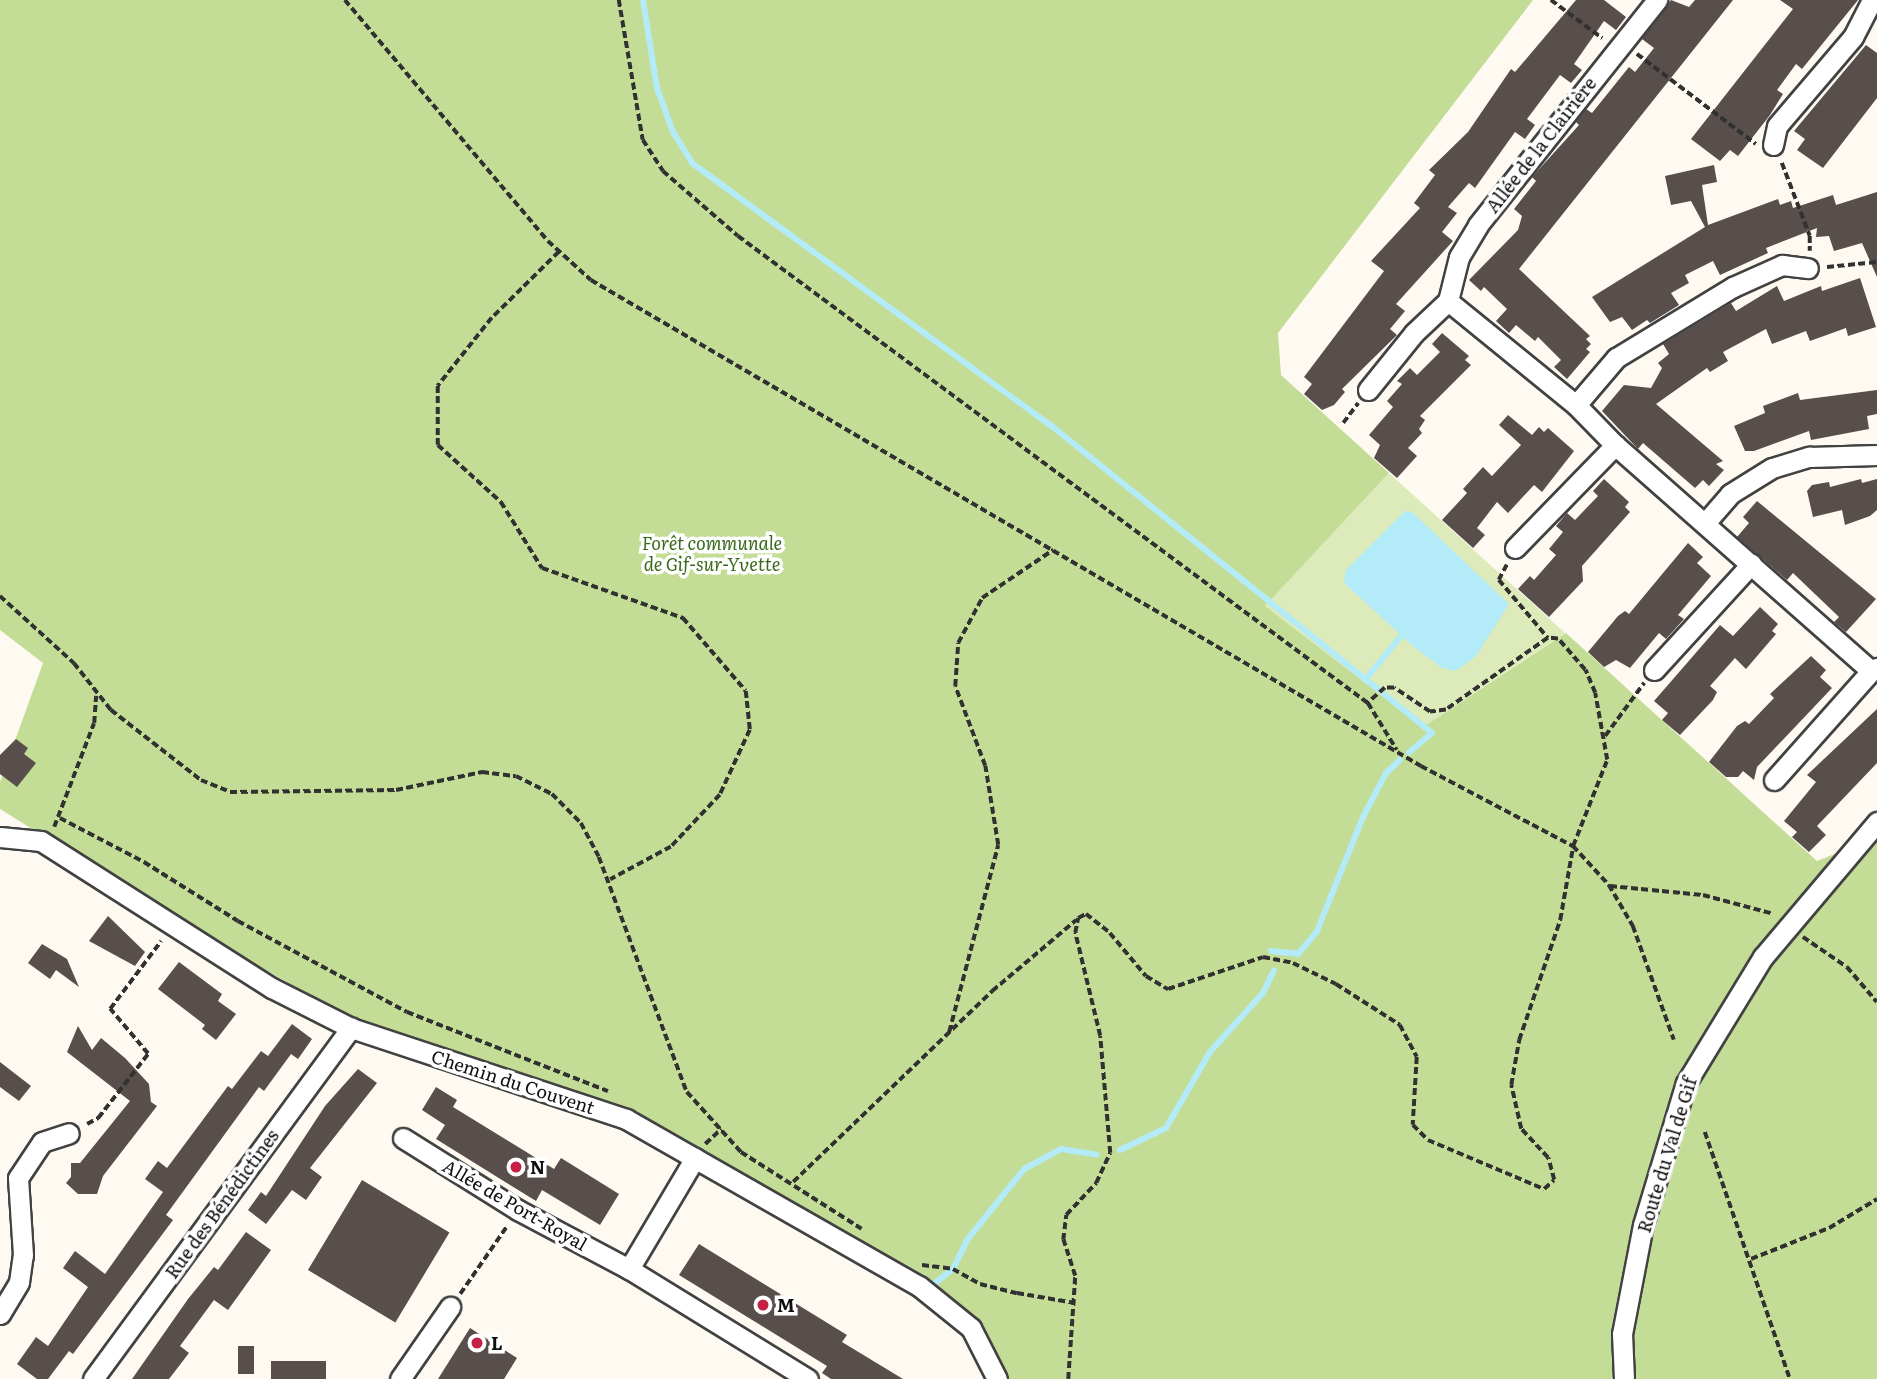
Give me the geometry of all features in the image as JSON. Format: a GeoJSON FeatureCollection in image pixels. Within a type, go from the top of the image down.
{"type":"FeatureCollection","features":[{"type":"Feature","properties":{"kind":"street","name":"Allée de la Clairière"},"geometry":{"type":"LineString","coordinates":[[1448,301],[1459,257],[1478,225],[1657,0]]}},
{"type":"Feature","properties":{"kind":"street"},"geometry":{"type":"LineString","coordinates":[[1773,145],[1777,125],[1853,37],[1872,0]]}},
{"type":"Feature","properties":{"kind":"street"},"geometry":{"type":"LineString","coordinates":[[1576,405],[1616,358],[1733,287],[1782,265],[1808,268]]}},
{"type":"Feature","properties":{"kind":"street"},"geometry":{"type":"LineString","coordinates":[[1368,390],[1414,333],[1448,301],[1576,405],[1615,445],[1874,669],[1774,780]]}},
{"type":"Feature","properties":{"kind":"street"},"geometry":{"type":"LineString","coordinates":[[1516,548],[1615,445]]}},
{"type":"Feature","properties":{"kind":"street"},"geometry":{"type":"LineString","coordinates":[[1706,522],[1730,494],[1772,468],[1809,457],[1877,455]]}},
{"type":"Feature","properties":{"kind":"street"},"geometry":{"type":"LineString","coordinates":[[1654,670],[1751,564]]}},
{"type":"Feature","properties":{"kind":"street","name":"Route du Val de Gif"},"geometry":{"type":"LineString","coordinates":[[1624,1379],[1622,1334],[1643,1225],[1686,1083],[1763,957],[1877,822]]}},
{"type":"Feature","properties":{"kind":"street","name":"Chemin du Couvent"},"geometry":{"type":"LineString","coordinates":[[0,837],[41,841],[272,988],[351,1028],[626,1119],[919,1286],[971,1328],[994,1377]]}},
{"type":"Feature","properties":{"kind":"street","name":"Rue des Bénédictines"},"geometry":{"type":"LineString","coordinates":[[93,1379],[351,1028]]}},
{"type":"Feature","properties":{"kind":"street"},"geometry":{"type":"LineString","coordinates":[[0,1314],[19,1282],[23,1255],[18,1178],[42,1142],[69,1133]]}},
{"type":"Feature","properties":{"kind":"street","name":"Allée de Port-Royal"},"geometry":{"type":"LineString","coordinates":[[403,1138],[518,1210],[629,1269],[808,1379]]}},
{"type":"Feature","properties":{"kind":"street"},"geometry":{"type":"LineString","coordinates":[[629,1269],[695,1158]]}},
{"type":"Feature","properties":{"kind":"street"},"geometry":{"type":"LineString","coordinates":[[400,1379],[450,1307]]}},
{"type":"Feature","properties":{"kind":"path"},"geometry":{"type":"LineString","coordinates":[[345,0],[559,252],[591,280],[1397,751],[1573,846],[1609,885],[1633,926],[1674,1040]]}},
{"type":"Feature","properties":{"kind":"path"},"geometry":{"type":"LineString","coordinates":[[619,0],[643,139],[663,171],[738,236],[1368,704],[1397,751]]}},
{"type":"Feature","properties":{"kind":"path"},"geometry":{"type":"LineString","coordinates":[[1550,0],[1607,42],[1632,50],[1752,143],[1773,145],[1810,236],[1808,268],[1877,263]]}},
{"type":"Feature","properties":{"kind":"path"},"geometry":{"type":"LineString","coordinates":[[559,252],[492,317],[438,386],[438,445],[501,502],[542,568],[683,618],[746,691],[750,730],[720,795],[671,847],[610,880]]}},
{"type":"Feature","properties":{"kind":"path"},"geometry":{"type":"LineString","coordinates":[[1516,548],[1499,580],[1548,638]]}},
{"type":"Feature","properties":{"kind":"path"},"geometry":{"type":"LineString","coordinates":[[948,1032],[998,845],[985,766],[955,686],[958,643],[982,598],[1053,550]]}},
{"type":"Feature","properties":{"kind":"path"},"geometry":{"type":"LineString","coordinates":[[0,596],[74,663],[96,695],[201,780],[230,792],[396,790],[482,772],[516,776],[552,794],[581,823],[610,880],[620,919],[682,1081],[741,1152],[793,1182],[874,1237]]}},
{"type":"Feature","properties":{"kind":"path"},"geometry":{"type":"LineString","coordinates":[[793,1182],[948,1032],[1078,918],[1086,914],[1111,933],[1146,976],[1168,989],[1264,957],[1293,963],[1336,984],[1401,1025],[1417,1057],[1413,1125],[1428,1140],[1468,1161],[1544,1189],[1554,1180],[1548,1158],[1521,1129],[1511,1085],[1519,1040],[1560,920],[1573,846],[1607,760],[1605,737],[1585,670],[1559,639],[1548,638],[1446,710],[1430,712],[1394,688],[1385,688],[1368,704]]}},
{"type":"Feature","properties":{"kind":"path"},"geometry":{"type":"LineString","coordinates":[[1605,737],[1654,670]]}},
{"type":"Feature","properties":{"kind":"path"},"geometry":{"type":"LineString","coordinates":[[41,841],[60,818],[62,797],[94,723],[96,695]]}},
{"type":"Feature","properties":{"kind":"path"},"geometry":{"type":"LineString","coordinates":[[60,818],[144,862],[238,922],[407,1012],[612,1093]]}},
{"type":"Feature","properties":{"kind":"path"},"geometry":{"type":"LineString","coordinates":[[1609,885],[1703,895],[1783,917]]}},
{"type":"Feature","properties":{"kind":"path"},"geometry":{"type":"LineString","coordinates":[[1068,1379],[1075,1276],[1063,1240],[1066,1215],[1096,1183],[1110,1153],[1100,1035],[1075,933],[1078,918]]}},
{"type":"Feature","properties":{"kind":"path"},"geometry":{"type":"LineString","coordinates":[[69,1133],[99,1118],[148,1054],[110,1009],[173,926]]}},
{"type":"Feature","properties":{"kind":"path"},"geometry":{"type":"LineString","coordinates":[[1800,935],[1847,967],[1877,1002]]}},
{"type":"Feature","properties":{"kind":"path"},"geometry":{"type":"LineString","coordinates":[[1704,1132],[1751,1259],[1790,1379]]}},
{"type":"Feature","properties":{"kind":"path"},"geometry":{"type":"LineString","coordinates":[[1751,1259],[1829,1228],[1877,1199]]}},
{"type":"Feature","properties":{"kind":"path"},"geometry":{"type":"LineString","coordinates":[[450,1307],[518,1210]]}},
{"type":"Feature","properties":{"kind":"path"},"geometry":{"type":"LineString","coordinates":[[920,1265],[953,1269],[981,1284],[1017,1293],[1075,1303]]}},
{"type":"Feature","properties":{"kind":"green space","name":"Forêt communale de Gif-sur-Yvette"},"geometry":{"type":"Polygon","coordinates":[[[0,0],[1533,0],[1278,333],[1281,375],[1389,473],[1265,606],[1423,727],[1566,633],[1817,861],[1877,837],[1877,1379],[1006,1379],[979,1321],[922,1276],[616,1107],[354,1020],[185,924],[0,809],[0,782],[43,663],[0,630],[0,0]]]}},
{"type":"Feature","properties":{"kind":"green space"},"geometry":{"type":"Polygon","coordinates":[[[1389,473],[1565,633],[1423,727],[1265,606],[1389,473]]]}},
{"type":"Feature","properties":{"kind":"water"},"geometry":{"type":"Polygon","coordinates":[[[1405,511],[1412,512],[1509,604],[1476,656],[1456,671],[1442,668],[1414,647],[1344,583],[1346,570],[1405,511]]]}},
{"type":"Feature","properties":{"kind":"building"},"geometry":{"type":"Polygon","coordinates":[[[1576,0],[1604,0],[1626,17],[1616,30],[1604,21],[1574,64],[1582,70],[1571,83],[1560,75],[1527,119],[1535,125],[1525,139],[1515,132],[1475,188],[1469,183],[1448,207],[1457,213],[1442,232],[1453,241],[1396,304],[1405,311],[1390,329],[1397,335],[1342,389],[1345,392],[1334,405],[1322,410],[1304,394],[1312,384],[1304,377],[1384,271],[1371,261],[1420,208],[1414,203],[1435,175],[1429,170],[1468,132],[1511,69],[1515,72],[1576,0]]]}},
{"type":"Feature","properties":{"kind":"building"},"geometry":{"type":"Polygon","coordinates":[[[1671,0],[1689,7],[1695,0],[1733,0],[1519,269],[1590,336],[1586,339],[1591,344],[1586,349],[1590,352],[1567,379],[1554,367],[1561,360],[1538,337],[1535,341],[1516,325],[1509,333],[1496,321],[1507,309],[1484,287],[1481,291],[1469,280],[1518,230],[1522,216],[1514,209],[1536,181],[1532,177],[1579,125],[1576,122],[1586,109],[1592,113],[1629,67],[1635,72],[1654,48],[1642,39],[1671,0]]]}},
{"type":"Feature","properties":{"kind":"building"},"geometry":{"type":"Polygon","coordinates":[[[1780,0],[1858,0],[1802,69],[1796,64],[1777,90],[1783,94],[1770,115],[1738,156],[1730,150],[1720,161],[1691,139],[1793,9],[1780,0]]]}},
{"type":"Feature","properties":{"kind":"building"},"geometry":{"type":"Polygon","coordinates":[[[1866,45],[1877,53],[1877,98],[1823,168],[1797,150],[1805,139],[1794,131],[1866,45]]]}},
{"type":"Feature","properties":{"kind":"building"},"geometry":{"type":"Polygon","coordinates":[[[1714,165],[1717,182],[1702,185],[1708,225],[1778,199],[1780,205],[1791,201],[1793,208],[1833,195],[1836,205],[1877,192],[1877,277],[1862,243],[1834,251],[1829,236],[1816,237],[1817,228],[1766,248],[1768,253],[1720,275],[1713,261],[1685,275],[1689,283],[1671,293],[1679,305],[1650,323],[1647,320],[1632,330],[1622,317],[1610,322],[1592,297],[1705,227],[1691,201],[1671,205],[1665,176],[1714,165]]]}},
{"type":"Feature","properties":{"kind":"building"},"geometry":{"type":"Polygon","coordinates":[[[1860,278],[1876,327],[1848,336],[1846,328],[1810,341],[1806,331],[1772,344],[1766,329],[1723,352],[1728,361],[1710,372],[1707,368],[1656,404],[1723,461],[1716,464],[1724,470],[1709,486],[1703,480],[1695,488],[1643,443],[1638,449],[1602,411],[1624,385],[1651,388],[1662,368],[1658,363],[1669,354],[1663,344],[1731,303],[1736,311],[1777,286],[1784,301],[1821,286],[1822,291],[1860,278]]]}},
{"type":"Feature","properties":{"kind":"building"},"geometry":{"type":"Polygon","coordinates":[[[1442,333],[1469,356],[1465,360],[1471,365],[1420,416],[1425,420],[1419,429],[1422,433],[1408,448],[1417,456],[1397,478],[1374,458],[1380,445],[1369,435],[1393,407],[1387,401],[1402,384],[1397,381],[1410,368],[1417,375],[1440,352],[1432,344],[1442,333]]]}},
{"type":"Feature","properties":{"kind":"building"},"geometry":{"type":"Polygon","coordinates":[[[1877,390],[1877,414],[1867,416],[1869,429],[1811,440],[1809,431],[1754,451],[1745,451],[1734,426],[1765,413],[1763,406],[1798,393],[1800,400],[1877,390]]]}},
{"type":"Feature","properties":{"kind":"building"},"geometry":{"type":"Polygon","coordinates":[[[1508,415],[1532,435],[1539,427],[1544,432],[1548,428],[1574,451],[1542,492],[1534,485],[1508,513],[1497,502],[1477,528],[1485,535],[1473,548],[1442,520],[1467,493],[1463,489],[1483,467],[1492,476],[1521,445],[1499,425],[1508,415]]]}},
{"type":"Feature","properties":{"kind":"building"},"geometry":{"type":"Polygon","coordinates":[[[1604,479],[1629,502],[1625,507],[1630,512],[1582,566],[1583,581],[1549,617],[1518,589],[1530,576],[1534,580],[1556,555],[1549,549],[1563,532],[1556,526],[1567,513],[1575,520],[1598,496],[1593,491],[1604,479]]]}},
{"type":"Feature","properties":{"kind":"building"},"geometry":{"type":"Polygon","coordinates":[[[1861,479],[1862,483],[1877,479],[1877,510],[1870,516],[1845,525],[1842,510],[1813,517],[1807,491],[1812,485],[1829,482],[1830,487],[1861,479]]]}},
{"type":"Feature","properties":{"kind":"building"},"geometry":{"type":"Polygon","coordinates":[[[1757,501],[1876,599],[1846,632],[1834,622],[1839,617],[1793,573],[1787,580],[1737,537],[1749,523],[1743,517],[1757,501]]]}},
{"type":"Feature","properties":{"kind":"building"},"geometry":{"type":"Polygon","coordinates":[[[1688,543],[1703,557],[1697,563],[1711,576],[1678,615],[1684,619],[1666,639],[1659,633],[1630,668],[1616,660],[1604,667],[1588,652],[1618,616],[1625,611],[1629,614],[1688,543]]]}},
{"type":"Feature","properties":{"kind":"building"},"geometry":{"type":"Polygon","coordinates":[[[1760,607],[1778,624],[1772,631],[1776,634],[1746,669],[1735,658],[1710,686],[1717,692],[1713,700],[1680,735],[1662,720],[1668,713],[1654,701],[1720,625],[1733,636],[1760,607]]]}},
{"type":"Feature","properties":{"kind":"building"},"geometry":{"type":"Polygon","coordinates":[[[1811,656],[1826,670],[1820,677],[1832,688],[1757,767],[1754,780],[1743,771],[1738,777],[1726,777],[1709,762],[1737,726],[1745,721],[1749,724],[1774,698],[1770,694],[1811,656]]]}},
{"type":"Feature","properties":{"kind":"building"},"geometry":{"type":"Polygon","coordinates":[[[1877,709],[1877,763],[1817,826],[1826,835],[1809,852],[1792,837],[1797,832],[1784,821],[1816,782],[1807,775],[1877,709]]]}},
{"type":"Feature","properties":{"kind":"building"},"geometry":{"type":"Polygon","coordinates":[[[16,739],[28,748],[24,754],[36,763],[17,787],[0,774],[0,755],[16,739]]]}},
{"type":"Feature","properties":{"kind":"building"},"geometry":{"type":"Polygon","coordinates":[[[108,916],[145,952],[135,966],[89,941],[108,916]]]}},
{"type":"Feature","properties":{"kind":"building"},"geometry":{"type":"Polygon","coordinates":[[[42,944],[67,959],[79,987],[56,970],[50,979],[28,963],[42,944]]]}},
{"type":"Feature","properties":{"kind":"building"},"geometry":{"type":"Polygon","coordinates":[[[179,962],[222,994],[218,1001],[236,1014],[216,1040],[202,1029],[205,1025],[158,989],[179,962]]]}},
{"type":"Feature","properties":{"kind":"building"},"geometry":{"type":"Polygon","coordinates":[[[292,1024],[312,1039],[298,1059],[291,1054],[264,1091],[259,1087],[166,1215],[173,1220],[73,1354],[69,1351],[48,1379],[37,1379],[17,1364],[36,1337],[48,1346],[88,1287],[63,1268],[75,1251],[105,1274],[163,1192],[145,1179],[158,1161],[167,1168],[228,1086],[232,1089],[261,1051],[268,1056],[292,1024]]]}},
{"type":"Feature","properties":{"kind":"building"},"geometry":{"type":"Polygon","coordinates":[[[78,1026],[92,1050],[101,1038],[125,1058],[149,1084],[151,1102],[157,1106],[103,1176],[97,1194],[78,1194],[66,1183],[71,1177],[71,1163],[80,1163],[130,1101],[67,1052],[78,1026]]]}},
{"type":"Feature","properties":{"kind":"building"},"geometry":{"type":"Polygon","coordinates":[[[0,1062],[31,1086],[19,1101],[0,1087],[0,1062]]]}},
{"type":"Feature","properties":{"kind":"building"},"geometry":{"type":"Polygon","coordinates":[[[358,1069],[377,1083],[310,1168],[322,1177],[306,1200],[292,1190],[266,1224],[248,1210],[261,1192],[266,1196],[325,1106],[358,1069]]]}},
{"type":"Feature","properties":{"kind":"building","name":"N"},"geometry":{"type":"Polygon","coordinates":[[[436,1087],[457,1100],[453,1107],[554,1169],[561,1158],[619,1194],[600,1225],[542,1190],[536,1201],[436,1139],[445,1125],[422,1110],[436,1087]]]}},
{"type":"Feature","properties":{"kind":"building"},"geometry":{"type":"Polygon","coordinates":[[[362,1180],[449,1233],[395,1323],[308,1270],[362,1180]]]}},
{"type":"Feature","properties":{"kind":"building"},"geometry":{"type":"Polygon","coordinates":[[[246,1232],[271,1250],[228,1310],[214,1300],[180,1346],[189,1353],[169,1379],[132,1379],[188,1299],[214,1267],[218,1270],[246,1232]]]}},
{"type":"Feature","properties":{"kind":"building","name":"M"},"geometry":{"type":"Polygon","coordinates":[[[699,1244],[847,1335],[842,1342],[903,1379],[831,1379],[822,1373],[827,1366],[679,1275],[699,1244]]]}},
{"type":"Feature","properties":{"kind":"building","name":"L"},"geometry":{"type":"Polygon","coordinates":[[[470,1328],[517,1358],[504,1379],[438,1379],[470,1328]]]}},
{"type":"Feature","properties":{"kind":"building"},"geometry":{"type":"Polygon","coordinates":[[[238,1346],[254,1346],[254,1374],[238,1374],[238,1346]]]}},
{"type":"Feature","properties":{"kind":"building"},"geometry":{"type":"Polygon","coordinates":[[[271,1361],[326,1361],[326,1379],[271,1379],[271,1361]]]}},
{"type":"Feature","properties":{"kind":"waterway"},"geometry":{"type":"LineString","coordinates":[[643,0],[657,88],[673,132],[692,163],[1053,427],[1378,689]]}},
{"type":"Feature","properties":{"kind":"waterway"},"geometry":{"type":"LineString","coordinates":[[1365,680],[1406,630]]}},
{"type":"Feature","properties":{"kind":"waterway"},"geometry":{"type":"LineString","coordinates":[[1384,694],[1432,733],[1409,752]]}},
{"type":"Feature","properties":{"kind":"waterway"},"geometry":{"type":"LineString","coordinates":[[1271,951],[1298,954],[1317,931],[1363,817],[1386,773],[1400,760]]}},
{"type":"Feature","properties":{"kind":"waterway"},"geometry":{"type":"LineString","coordinates":[[1120,1150],[1166,1128],[1210,1052],[1263,993],[1274,970]]}},
{"type":"Feature","properties":{"kind":"waterway"},"geometry":{"type":"LineString","coordinates":[[936,1282],[953,1269],[967,1240],[1024,1169],[1061,1149],[1097,1155]]}},
{"type":"Feature","properties":{"kind":"place","name":"N"},"geometry":{"type":"Point","coordinates":[516,1167]}},
{"type":"Feature","properties":{"kind":"place","name":"M"},"geometry":{"type":"Point","coordinates":[763,1305]}},
{"type":"Feature","properties":{"kind":"place","name":"L"},"geometry":{"type":"Point","coordinates":[477,1343]}}]}
